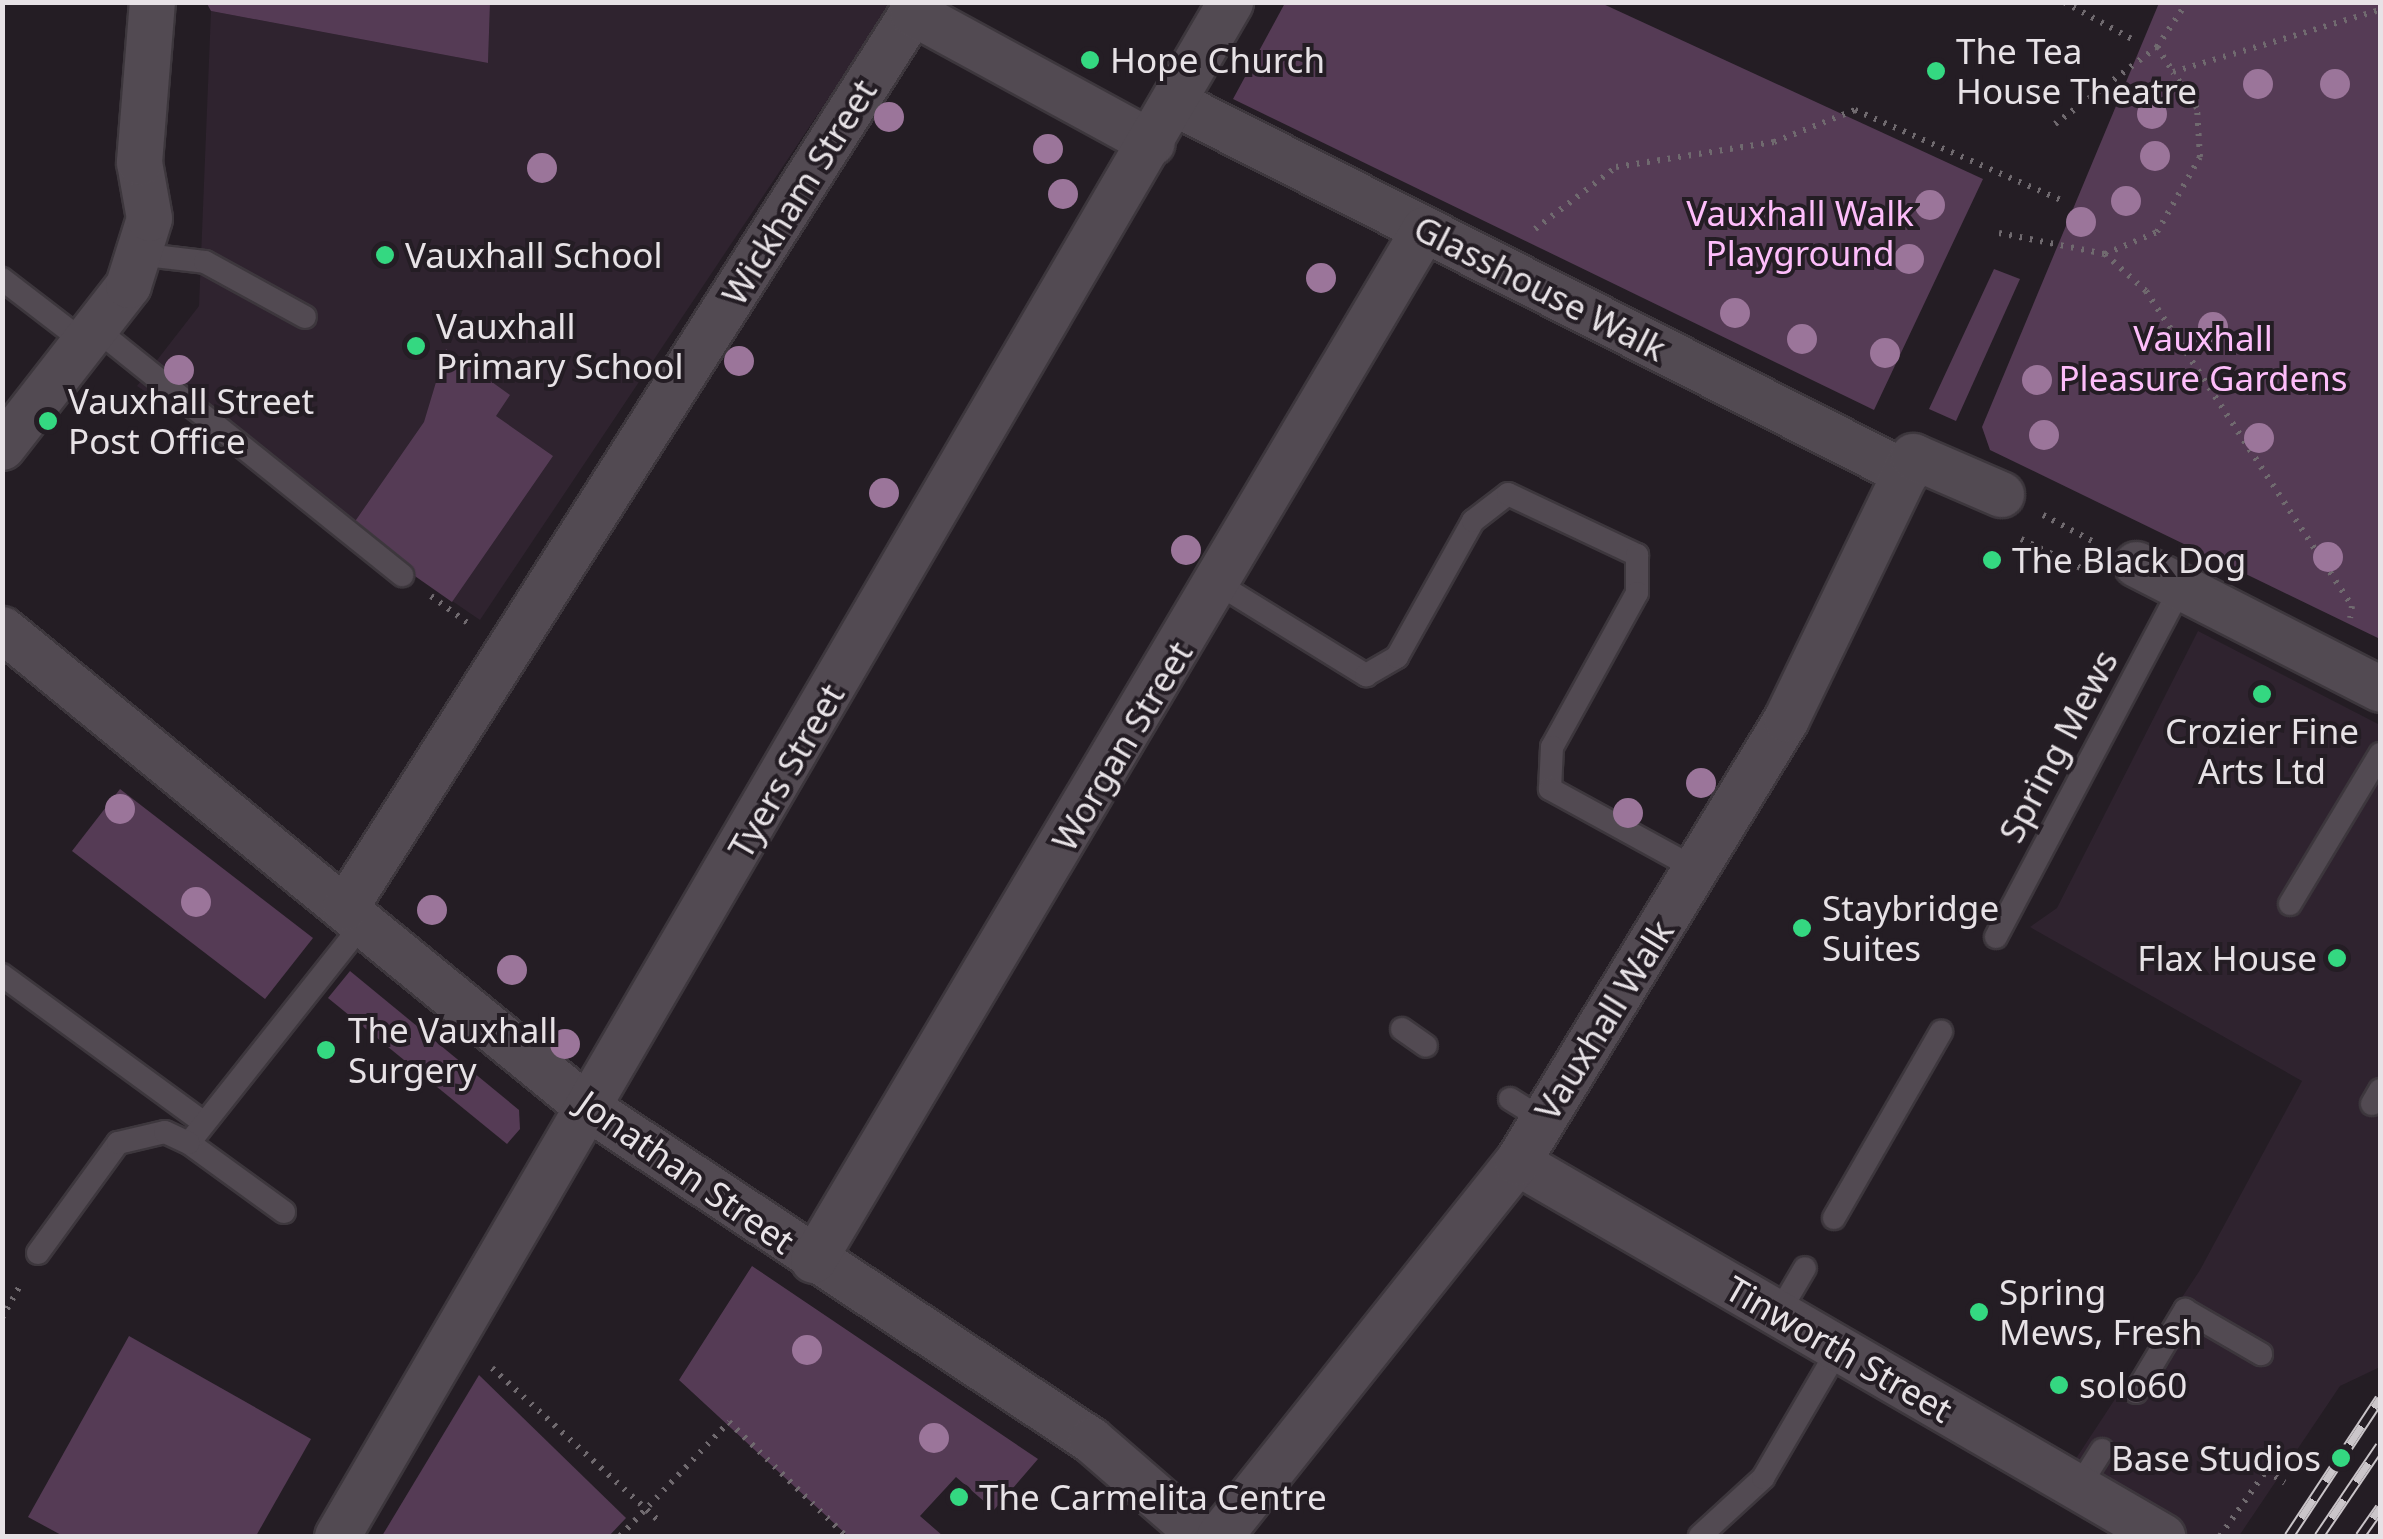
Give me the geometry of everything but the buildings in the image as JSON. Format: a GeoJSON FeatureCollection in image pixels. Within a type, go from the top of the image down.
{"type":"FeatureCollection","features":[{"type":"Feature","properties":{"kind":"street"},"geometry":{"type":"LineString","coordinates":[[2,447],[90,336],[137,254],[150,194],[139,162],[152,2]]}},
{"type":"Feature","properties":{"kind":"street","name":"Tyers Street"},"geometry":{"type":"LineString","coordinates":[[337,1536],[1152,143],[1221,6]]}},
{"type":"Feature","properties":{"kind":"street","name":"Wickham Street"},"geometry":{"type":"LineString","coordinates":[[355,914],[507,652],[912,12],[1152,143]]}},
{"type":"Feature","properties":{"kind":"street","name":"Glasshouse Walk"},"geometry":{"type":"LineString","coordinates":[[1174,103],[2001,512]]}},
{"type":"Feature","properties":{"kind":"street","name":"Worgan Street"},"geometry":{"type":"LineString","coordinates":[[813,1260],[1220,584],[1424,229]]}},
{"type":"Feature","properties":{"kind":"street","name":"Vauxhall Walk"},"geometry":{"type":"LineString","coordinates":[[1219,1536],[1517,1162],[1526,1109],[1696,869],[1786,719],[1910,464]]}},
{"type":"Feature","properties":{"kind":"street"},"geometry":{"type":"LineString","coordinates":[[2119,571],[2182,586],[2380,689]]}},
{"type":"Feature","properties":{"kind":"street","name":"Jonathan Street"},"geometry":{"type":"LineString","coordinates":[[2,629],[590,1109],[813,1260],[1091,1440],[1202,1536]]}},
{"type":"Feature","properties":{"kind":"street","name":"Tinworth Street"},"geometry":{"type":"LineString","coordinates":[[1517,1162],[2162,1536]]}},
{"type":"Feature","properties":{"kind":"lane"},"geometry":{"type":"LineString","coordinates":[[137,254],[204,262],[304,317]]}},
{"type":"Feature","properties":{"kind":"lane"},"geometry":{"type":"LineString","coordinates":[[2,279],[90,336],[402,574]]}},
{"type":"Feature","properties":{"kind":"lane"},"geometry":{"type":"LineString","coordinates":[[1220,584],[1366,675],[1397,657],[1474,521],[1508,494],[1637,554],[1637,593],[1552,747],[1550,789],[1696,869]]}},
{"type":"Feature","properties":{"kind":"lane","name":"Spring Mews"},"geometry":{"type":"LineString","coordinates":[[1996,937],[2182,586]]}},
{"type":"Feature","properties":{"kind":"lane"},"geometry":{"type":"LineString","coordinates":[[2290,904],[2380,754]]}},
{"type":"Feature","properties":{"kind":"lane"},"geometry":{"type":"LineString","coordinates":[[189,1143],[355,914]]}},
{"type":"Feature","properties":{"kind":"lane"},"geometry":{"type":"LineString","coordinates":[[2,974],[203,1122]]}},
{"type":"Feature","properties":{"kind":"lane"},"geometry":{"type":"LineString","coordinates":[[1402,1029],[1426,1046]]}},
{"type":"Feature","properties":{"kind":"lane"},"geometry":{"type":"LineString","coordinates":[[1834,1218],[1940,1032]]}},
{"type":"Feature","properties":{"kind":"lane"},"geometry":{"type":"LineString","coordinates":[[38,1253],[118,1144],[165,1132],[189,1143],[284,1212]]}},
{"type":"Feature","properties":{"kind":"lane"},"geometry":{"type":"LineString","coordinates":[[1778,1314],[1805,1268]]}},
{"type":"Feature","properties":{"kind":"lane"},"geometry":{"type":"LineString","coordinates":[[2136,1392],[2185,1310],[2261,1354]]}},
{"type":"Feature","properties":{"kind":"lane"},"geometry":{"type":"LineString","coordinates":[[1700,1536],[1762,1478],[1839,1348]]}},
{"type":"Feature","properties":{"kind":"lane"},"geometry":{"type":"LineString","coordinates":[[2078,1488],[2102,1450]]}},
{"type":"Feature","properties":{"kind":"path"},"geometry":{"type":"LineString","coordinates":[[2064,2],[2132,39]]}},
{"type":"Feature","properties":{"kind":"path"},"geometry":{"type":"LineString","coordinates":[[2055,124],[2157,48],[2187,2]]}},
{"type":"Feature","properties":{"kind":"path"},"geometry":{"type":"LineString","coordinates":[[2173,72],[2380,10]]}},
{"type":"Feature","properties":{"kind":"path"},"geometry":{"type":"LineString","coordinates":[[2105,254],[2156,232],[2190,185],[2200,156],[2196,108],[2157,48]]}},
{"type":"Feature","properties":{"kind":"path"},"geometry":{"type":"LineString","coordinates":[[1520,238],[1616,167],[1774,142],[1855,110],[2063,201]]}},
{"type":"Feature","properties":{"kind":"path"},"geometry":{"type":"LineString","coordinates":[[2000,233],[2105,254],[2146,291],[2352,606],[2347,634]]}},
{"type":"Feature","properties":{"kind":"path"},"geometry":{"type":"LineString","coordinates":[[2001,512],[2119,571]]}},
{"type":"Feature","properties":{"kind":"path"},"geometry":{"type":"LineString","coordinates":[[2001,512],[2119,571]]}},
{"type":"Feature","properties":{"kind":"path"},"geometry":{"type":"LineString","coordinates":[[402,574],[507,652]]}},
{"type":"Feature","properties":{"kind":"path"},"geometry":{"type":"LineString","coordinates":[[455,1334],[660,1522]]}},
{"type":"Feature","properties":{"kind":"path"},"geometry":{"type":"LineString","coordinates":[[620,1536],[729,1422],[846,1536]]}},
{"type":"Feature","properties":{"kind":"path"},"geometry":{"type":"LineString","coordinates":[[2220,1536],[2266,1471],[2285,1483]]}},
{"type":"Feature","properties":{"kind":"shaded area","name":"Vauxhall Primary School"},"geometry":{"type":"Polygon","coordinates":[[[490,3],[892,3],[480,620],[137,386],[199,306],[211,11],[488,63],[490,3]]]}},
{"type":"Feature","properties":{"kind":"shaded area"},"geometry":{"type":"Polygon","coordinates":[[[2198,631],[2380,725],[2380,1367],[2340,1386],[2239,1536],[2190,1536],[2071,1466],[2200,1270],[2302,1081],[2030,927],[2057,908],[2198,631]]]}},
{"type":"Feature","properties":{"kind":"green space"},"geometry":{"type":"Polygon","coordinates":[[[206,2],[490,3],[488,63],[211,11],[206,2]]]}},
{"type":"Feature","properties":{"kind":"green space","name":"Vauxhall Walk Playground"},"geometry":{"type":"Polygon","coordinates":[[[1285,3],[1601,3],[1983,179],[1874,410],[1233,99],[1285,3]]]}},
{"type":"Feature","properties":{"kind":"green space","name":"Vauxhall Pleasure Gardens"},"geometry":{"type":"Polygon","coordinates":[[[2159,3],[2380,3],[2380,639],[1990,450],[1982,427],[2159,3]]]}},
{"type":"Feature","properties":{"kind":"green space"},"geometry":{"type":"Polygon","coordinates":[[[1994,269],[2020,279],[1956,421],[1929,409],[1994,269]]]}},
{"type":"Feature","properties":{"kind":"green space"},"geometry":{"type":"Polygon","coordinates":[[[446,349],[510,395],[496,416],[553,456],[452,602],[349,530],[424,422],[446,349]]]}},
{"type":"Feature","properties":{"kind":"green space"},"geometry":{"type":"Polygon","coordinates":[[[120,789],[313,938],[265,999],[72,851],[120,789]]]}},
{"type":"Feature","properties":{"kind":"green space"},"geometry":{"type":"Polygon","coordinates":[[[350,971],[519,1110],[520,1129],[507,1144],[328,998],[350,971]]]}},
{"type":"Feature","properties":{"kind":"green space"},"geometry":{"type":"Polygon","coordinates":[[[752,1266],[1038,1459],[994,1510],[956,1477],[920,1516],[943,1536],[848,1536],[679,1380],[752,1266]]]}},
{"type":"Feature","properties":{"kind":"green space"},"geometry":{"type":"Polygon","coordinates":[[[129,1336],[311,1439],[256,1536],[63,1536],[28,1517],[129,1336]]]}},
{"type":"Feature","properties":{"kind":"green space"},"geometry":{"type":"Polygon","coordinates":[[[479,1375],[626,1518],[609,1536],[382,1536],[479,1375]]]}},
{"type":"Feature","properties":{"kind":"railway"},"geometry":{"type":"LineString","coordinates":[[2289,1536],[2380,1398]]}},
{"type":"Feature","properties":{"kind":"railway"},"geometry":{"type":"LineString","coordinates":[[2319,1536],[2380,1446]]}},
{"type":"Feature","properties":{"kind":"railway"},"geometry":{"type":"LineString","coordinates":[[2360,1536],[2380,1507]]}},
{"type":"Feature","properties":{"kind":"place","name":"Hope Church"},"geometry":{"type":"Point","coordinates":[1090,60]}},
{"type":"Feature","properties":{"kind":"place","name":"The Tea House Theatre"},"geometry":{"type":"Point","coordinates":[1936,71]}},
{"type":"Feature","properties":{"kind":"place","name":"Vauxhall School"},"geometry":{"type":"Point","coordinates":[385,255]}},
{"type":"Feature","properties":{"kind":"place","name":"Vauxhall Primary School"},"geometry":{"type":"Point","coordinates":[416,346]}},
{"type":"Feature","properties":{"kind":"place","name":"Vauxhall Street Post Office"},"geometry":{"type":"Point","coordinates":[48,421]}},
{"type":"Feature","properties":{"kind":"place","name":"The Black Dog"},"geometry":{"type":"Point","coordinates":[1992,560]}},
{"type":"Feature","properties":{"kind":"place","name":"Crozier Fine Arts Ltd"},"geometry":{"type":"Point","coordinates":[2262,694]}},
{"type":"Feature","properties":{"kind":"place","name":"Staybridge Suites"},"geometry":{"type":"Point","coordinates":[1802,928]}},
{"type":"Feature","properties":{"kind":"place","name":"Flax House"},"geometry":{"type":"Point","coordinates":[2337,958]}},
{"type":"Feature","properties":{"kind":"place","name":"The Vauxhall Surgery"},"geometry":{"type":"Point","coordinates":[326,1050]}},
{"type":"Feature","properties":{"kind":"place","name":"Spring Mews, Fresh"},"geometry":{"type":"Point","coordinates":[1979,1312]}},
{"type":"Feature","properties":{"kind":"place","name":"solo60"},"geometry":{"type":"Point","coordinates":[2059,1385]}},
{"type":"Feature","properties":{"kind":"place","name":"Base Studios"},"geometry":{"type":"Point","coordinates":[2341,1458]}},
{"type":"Feature","properties":{"kind":"place","name":"The Carmelita Centre"},"geometry":{"type":"Point","coordinates":[959,1497]}}]}
